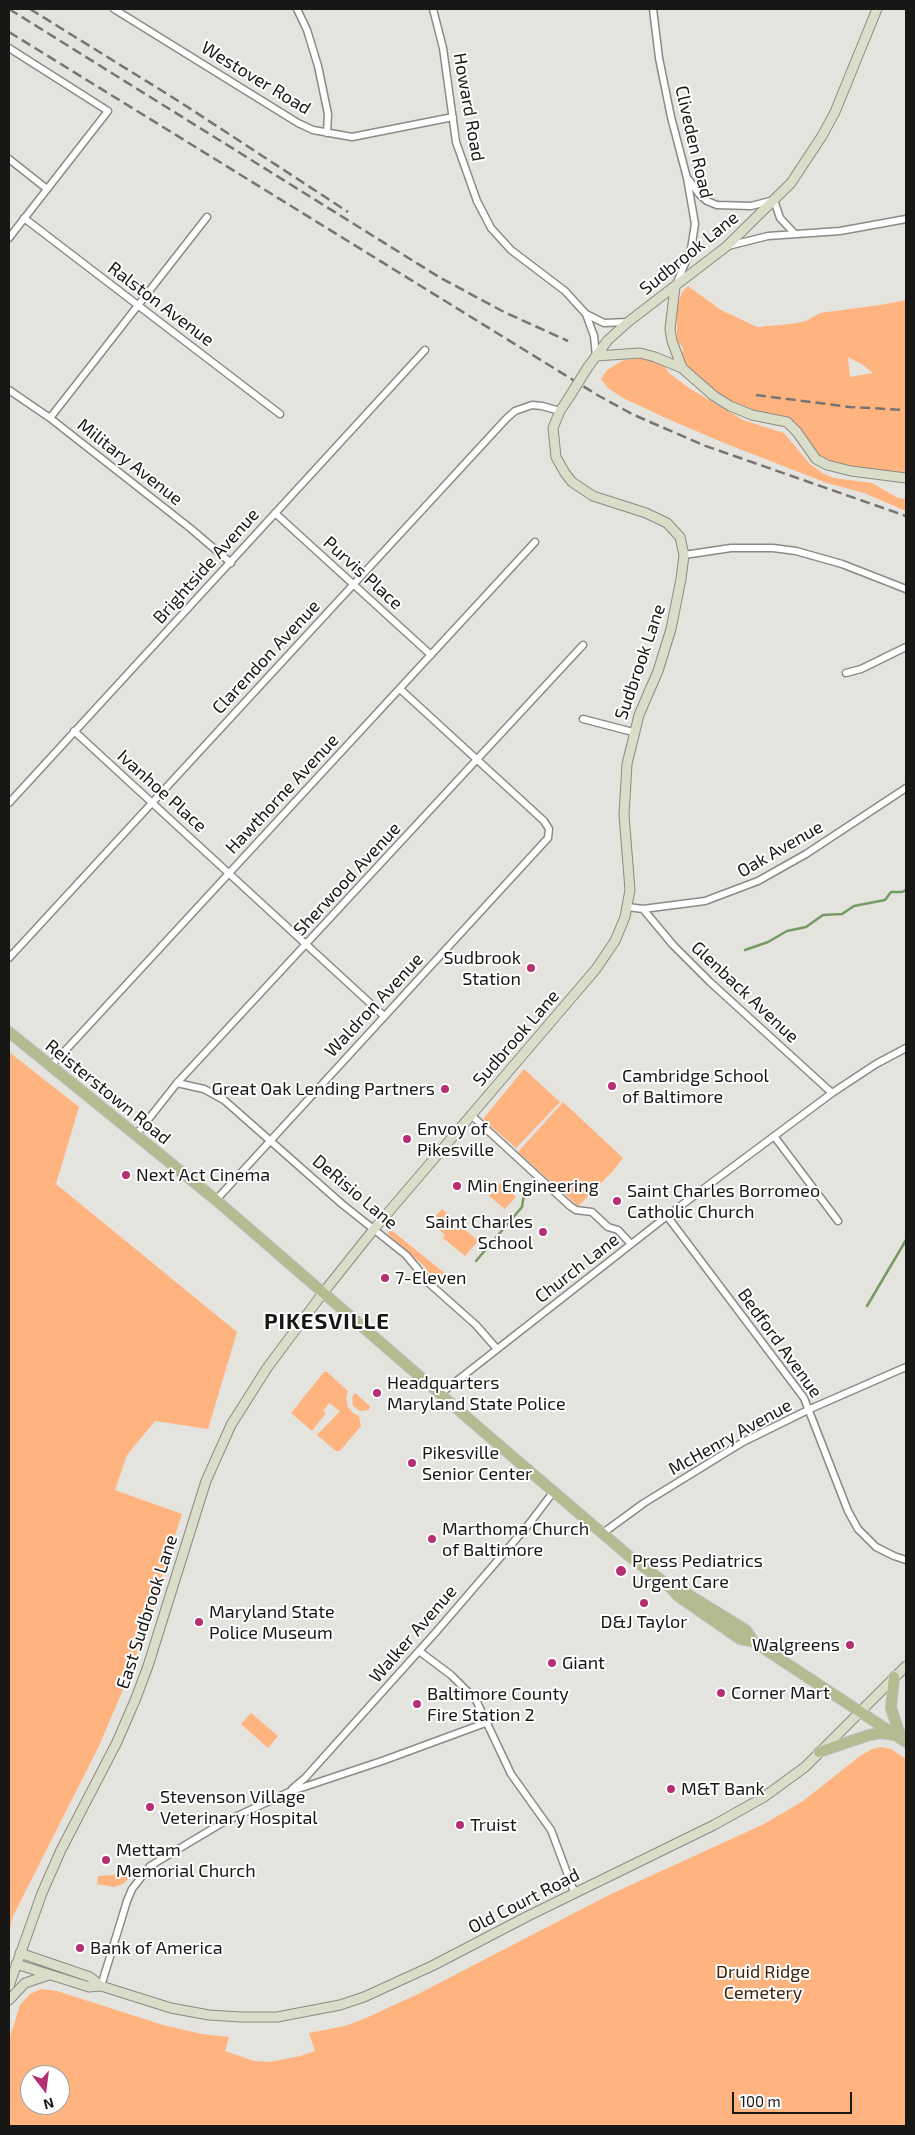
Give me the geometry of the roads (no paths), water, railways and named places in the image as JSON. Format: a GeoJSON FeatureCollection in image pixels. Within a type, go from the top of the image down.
{"type":"FeatureCollection","features":[{"type":"Feature","properties":{"kind":"main road","name":"Reisterstown Road"},"geometry":{"type":"LineString","coordinates":[[9,1032],[216,1200],[603,1534],[668,1585],[678,1596],[740,1639],[754,1642],[901,1739]]}},
{"type":"Feature","properties":{"kind":"main road"},"geometry":{"type":"LineString","coordinates":[[894,1678],[891,1708],[901,1739]]}},
{"type":"Feature","properties":{"kind":"main road"},"geometry":{"type":"LineString","coordinates":[[819,1752],[880,1733],[901,1739]]}},
{"type":"Feature","properties":{"kind":"street","name":"Westover Road"},"geometry":{"type":"LineString","coordinates":[[114,9],[298,123],[327,134],[364,135],[453,117]]}},
{"type":"Feature","properties":{"kind":"street"},"geometry":{"type":"LineString","coordinates":[[297,9],[307,30],[318,66],[328,114],[327,134]]}},
{"type":"Feature","properties":{"kind":"street","name":"Howard Road"},"geometry":{"type":"LineString","coordinates":[[433,9],[443,48],[462,163],[476,202],[491,228],[511,250],[564,291],[586,314],[604,322],[628,322]]}},
{"type":"Feature","properties":{"kind":"street","name":"Cliveden Road"},"geometry":{"type":"LineString","coordinates":[[653,9],[659,58],[693,207],[694,237],[675,287],[670,329],[672,341],[682,368]]}},
{"type":"Feature","properties":{"kind":"street","name":"Sudbrook Lane"},"geometry":{"type":"LineString","coordinates":[[323,1293],[374,1229],[596,969],[615,941],[628,907],[630,890],[624,814],[624,783],[634,732],[666,646],[680,588],[684,555],[680,537],[667,523],[646,513],[593,496],[572,482],[559,464],[554,447],[553,428],[560,411],[608,340],[628,322],[727,246],[791,183],[822,136],[835,112],[877,9]]}},
{"type":"Feature","properties":{"kind":"street"},"geometry":{"type":"LineString","coordinates":[[9,48],[108,111],[9,238]]}},
{"type":"Feature","properties":{"kind":"street"},"geometry":{"type":"LineString","coordinates":[[9,159],[47,189]]}},
{"type":"Feature","properties":{"kind":"street"},"geometry":{"type":"LineString","coordinates":[[687,178],[699,194],[707,201],[717,205],[751,206],[774,200],[780,218],[794,233]]}},
{"type":"Feature","properties":{"kind":"street"},"geometry":{"type":"LineString","coordinates":[[50,418],[207,217]]}},
{"type":"Feature","properties":{"kind":"street","name":"Ralston Avenue"},"geometry":{"type":"LineString","coordinates":[[24,218],[280,414]]}},
{"type":"Feature","properties":{"kind":"street"},"geometry":{"type":"LineString","coordinates":[[727,246],[768,236],[840,231],[906,218]]}},
{"type":"Feature","properties":{"kind":"street","name":"Howard Road"},"geometry":{"type":"LineString","coordinates":[[586,314],[594,336],[596,356]]}},
{"type":"Feature","properties":{"kind":"street","name":"Brightside Avenue"},"geometry":{"type":"LineString","coordinates":[[9,803],[425,350]]}},
{"type":"Feature","properties":{"kind":"street"},"geometry":{"type":"LineString","coordinates":[[596,356],[640,354],[655,357],[682,368],[714,396],[730,406],[752,414],[787,422],[797,432],[816,459],[851,471],[906,478]]}},
{"type":"Feature","properties":{"kind":"street","name":"Military Avenue"},"geometry":{"type":"LineString","coordinates":[[9,390],[50,418],[190,528],[230,563]]}},
{"type":"Feature","properties":{"kind":"street","name":"Clarendon Avenue"},"geometry":{"type":"LineString","coordinates":[[9,958],[516,411],[532,405],[560,411]]}},
{"type":"Feature","properties":{"kind":"street","name":"Purvis Place"},"geometry":{"type":"LineString","coordinates":[[275,513],[431,655]]}},
{"type":"Feature","properties":{"kind":"street","name":"Hawthorne Avenue"},"geometry":{"type":"LineString","coordinates":[[51,1066],[535,542]]}},
{"type":"Feature","properties":{"kind":"street"},"geometry":{"type":"LineString","coordinates":[[684,555],[731,548],[773,548],[796,551],[842,564],[906,589]]}},
{"type":"Feature","properties":{"kind":"street","name":"Sherwood Avenue"},"geometry":{"type":"LineString","coordinates":[[136,1135],[177,1083],[307,945],[583,645]]}},
{"type":"Feature","properties":{"kind":"street"},"geometry":{"type":"LineString","coordinates":[[846,673],[861,669],[906,647]]}},
{"type":"Feature","properties":{"kind":"street"},"geometry":{"type":"LineString","coordinates":[[400,689],[478,760]]}},
{"type":"Feature","properties":{"kind":"street"},"geometry":{"type":"LineString","coordinates":[[583,719],[634,732]]}},
{"type":"Feature","properties":{"kind":"street","name":"Ivanhoe Place"},"geometry":{"type":"LineString","coordinates":[[74,732],[384,1016]]}},
{"type":"Feature","properties":{"kind":"street","name":"Waldron Avenue"},"geometry":{"type":"LineString","coordinates":[[216,1200],[548,838],[549,829],[544,821],[478,760]]}},
{"type":"Feature","properties":{"kind":"street","name":"Oak Avenue"},"geometry":{"type":"LineString","coordinates":[[628,907],[643,909],[705,900],[758,882],[806,854],[906,788]]}},
{"type":"Feature","properties":{"kind":"street","name":"Glenback Avenue"},"geometry":{"type":"LineString","coordinates":[[643,909],[673,945],[832,1093]]}},
{"type":"Feature","properties":{"kind":"street","name":"Church Lane"},"geometry":{"type":"LineString","coordinates":[[440,1394],[667,1216],[774,1136],[832,1093],[876,1064],[906,1048]]}},
{"type":"Feature","properties":{"kind":"street","name":"DeRisio Lane"},"geometry":{"type":"LineString","coordinates":[[177,1083],[214,1093],[270,1139],[342,1204],[406,1256],[431,1285],[476,1325],[497,1349]]}},
{"type":"Feature","properties":{"kind":"street"},"geometry":{"type":"LineString","coordinates":[[471,1115],[570,1206],[576,1210],[592,1212],[608,1227],[618,1230],[631,1244]]}},
{"type":"Feature","properties":{"kind":"street"},"geometry":{"type":"LineString","coordinates":[[774,1136],[838,1222]]}},
{"type":"Feature","properties":{"kind":"street","name":"Bedford Avenue"},"geometry":{"type":"LineString","coordinates":[[667,1216],[792,1380],[810,1409],[848,1511],[858,1529],[876,1547],[906,1560]]}},
{"type":"Feature","properties":{"kind":"street","name":"East Sudbrook Lane"},"geometry":{"type":"LineString","coordinates":[[20,1953],[42,1893],[61,1850],[117,1742],[136,1698],[148,1666],[198,1506],[219,1450],[241,1409],[267,1368],[323,1293]]}},
{"type":"Feature","properties":{"kind":"street","name":"McHenry Avenue"},"geometry":{"type":"LineString","coordinates":[[603,1534],[644,1503],[743,1442],[810,1409],[906,1367]]}},
{"type":"Feature","properties":{"kind":"street","name":"Walker Avenue"},"geometry":{"type":"LineString","coordinates":[[289,1792],[305,1778],[419,1651],[508,1549],[554,1491]]}},
{"type":"Feature","properties":{"kind":"street"},"geometry":{"type":"LineString","coordinates":[[419,1651],[451,1675],[476,1700],[511,1774],[551,1830],[575,1894]]}},
{"type":"Feature","properties":{"kind":"street","name":"Old Court Road"},"geometry":{"type":"LineString","coordinates":[[20,1953],[90,1977],[101,1986],[171,2008],[209,2015],[251,2018],[302,2014],[340,2005],[391,1985],[553,1903],[714,1825],[764,1797],[805,1767],[906,1666]]}},
{"type":"Feature","properties":{"kind":"street"},"geometry":{"type":"LineString","coordinates":[[101,1986],[127,1901],[132,1889],[150,1866],[222,1823],[289,1792],[382,1761],[488,1722]]}},
{"type":"Feature","properties":{"kind":"street"},"geometry":{"type":"LineString","coordinates":[[9,1986],[20,1953]]}},
{"type":"Feature","properties":{"kind":"street","name":"Old Court Road"},"geometry":{"type":"LineString","coordinates":[[16,1964],[89,1987],[101,1986]]}},
{"type":"Feature","properties":{"kind":"street"},"geometry":{"type":"LineString","coordinates":[[9,2000],[18,1988],[28,1981],[52,1974]]}},
{"type":"Feature","properties":{"kind":"waterway"},"geometry":{"type":"LineString","coordinates":[[745,950],[768,942],[787,931],[806,927],[823,915],[842,914],[854,906],[885,900],[891,892],[906,890]]}},
{"type":"Feature","properties":{"kind":"waterway"},"geometry":{"type":"LineString","coordinates":[[476,1261],[522,1207],[524,1194],[537,1180]]}},
{"type":"Feature","properties":{"kind":"waterway"},"geometry":{"type":"LineString","coordinates":[[867,1306],[906,1240]]}},
{"type":"Feature","properties":{"kind":"railway"},"geometry":{"type":"LineString","coordinates":[[9,9],[439,277],[504,312],[568,341]]}},
{"type":"Feature","properties":{"kind":"railway"},"geometry":{"type":"LineString","coordinates":[[30,9],[180,102],[348,212]]}},
{"type":"Feature","properties":{"kind":"railway"},"geometry":{"type":"LineString","coordinates":[[9,32],[599,396],[634,415],[703,445],[906,516]]}},
{"type":"Feature","properties":{"kind":"railway"},"geometry":{"type":"LineString","coordinates":[[756,395],[850,407],[906,410]]}},
{"type":"Feature","properties":{"kind":"place","name":"Sudbrook Station"},"geometry":{"type":"Point","coordinates":[531,968]}},
{"type":"Feature","properties":{"kind":"place","name":"Cambridge School of Baltimore"},"geometry":{"type":"Point","coordinates":[612,1086]}},
{"type":"Feature","properties":{"kind":"place","name":"Great Oak Lending Partners"},"geometry":{"type":"Point","coordinates":[445,1089]}},
{"type":"Feature","properties":{"kind":"place","name":"Envoy of Pikesville"},"geometry":{"type":"Point","coordinates":[407,1139]}},
{"type":"Feature","properties":{"kind":"place","name":"Next Act Cinema"},"geometry":{"type":"Point","coordinates":[126,1175]}},
{"type":"Feature","properties":{"kind":"place","name":"Min Engineering"},"geometry":{"type":"Point","coordinates":[457,1186]}},
{"type":"Feature","properties":{"kind":"place","name":"Saint Charles Borromeo Catholic Church"},"geometry":{"type":"Point","coordinates":[617,1201]}},
{"type":"Feature","properties":{"kind":"place","name":"Saint Charles School"},"geometry":{"type":"Point","coordinates":[543,1232]}},
{"type":"Feature","properties":{"kind":"place","name":"7-Eleven"},"geometry":{"type":"Point","coordinates":[385,1278]}},
{"type":"Feature","properties":{"kind":"place","name":"Headquarters Maryland State Police"},"geometry":{"type":"Point","coordinates":[377,1393]}},
{"type":"Feature","properties":{"kind":"place","name":"Pikesville Senior Center"},"geometry":{"type":"Point","coordinates":[412,1463]}},
{"type":"Feature","properties":{"kind":"place","name":"Marthoma Church of Baltimore"},"geometry":{"type":"Point","coordinates":[432,1539]}},
{"type":"Feature","properties":{"kind":"place","name":"Press Pediatrics Urgent Care"},"geometry":{"type":"Point","coordinates":[621,1571]}},
{"type":"Feature","properties":{"kind":"place","name":"D&J Taylor"},"geometry":{"type":"Point","coordinates":[644,1603]}},
{"type":"Feature","properties":{"kind":"place","name":"Maryland State Police Museum"},"geometry":{"type":"Point","coordinates":[199,1622]}},
{"type":"Feature","properties":{"kind":"place","name":"Walgreens"},"geometry":{"type":"Point","coordinates":[850,1645]}},
{"type":"Feature","properties":{"kind":"place","name":"Giant"},"geometry":{"type":"Point","coordinates":[552,1663]}},
{"type":"Feature","properties":{"kind":"place","name":"Corner Mart"},"geometry":{"type":"Point","coordinates":[721,1693]}},
{"type":"Feature","properties":{"kind":"place","name":"Baltimore County Fire Station 2"},"geometry":{"type":"Point","coordinates":[417,1704]}},
{"type":"Feature","properties":{"kind":"place","name":"M&T Bank"},"geometry":{"type":"Point","coordinates":[671,1789]}},
{"type":"Feature","properties":{"kind":"place","name":"Stevenson Village Veterinary Hospital"},"geometry":{"type":"Point","coordinates":[150,1807]}},
{"type":"Feature","properties":{"kind":"place","name":"Truist"},"geometry":{"type":"Point","coordinates":[460,1825]}},
{"type":"Feature","properties":{"kind":"place","name":"Mettam Memorial Church"},"geometry":{"type":"Point","coordinates":[106,1860]}},
{"type":"Feature","properties":{"kind":"place","name":"Bank of America"},"geometry":{"type":"Point","coordinates":[80,1948]}},
{"type":"Feature","properties":{"kind":"district","name":"PIKESVILLE"},"geometry":{"type":"Point","coordinates":[327,1322]}},
{"type":"Feature","properties":{"kind":"park label","name":"Druid Ridge Cemetery"},"geometry":{"type":"Point","coordinates":[763,1982]}}]}
